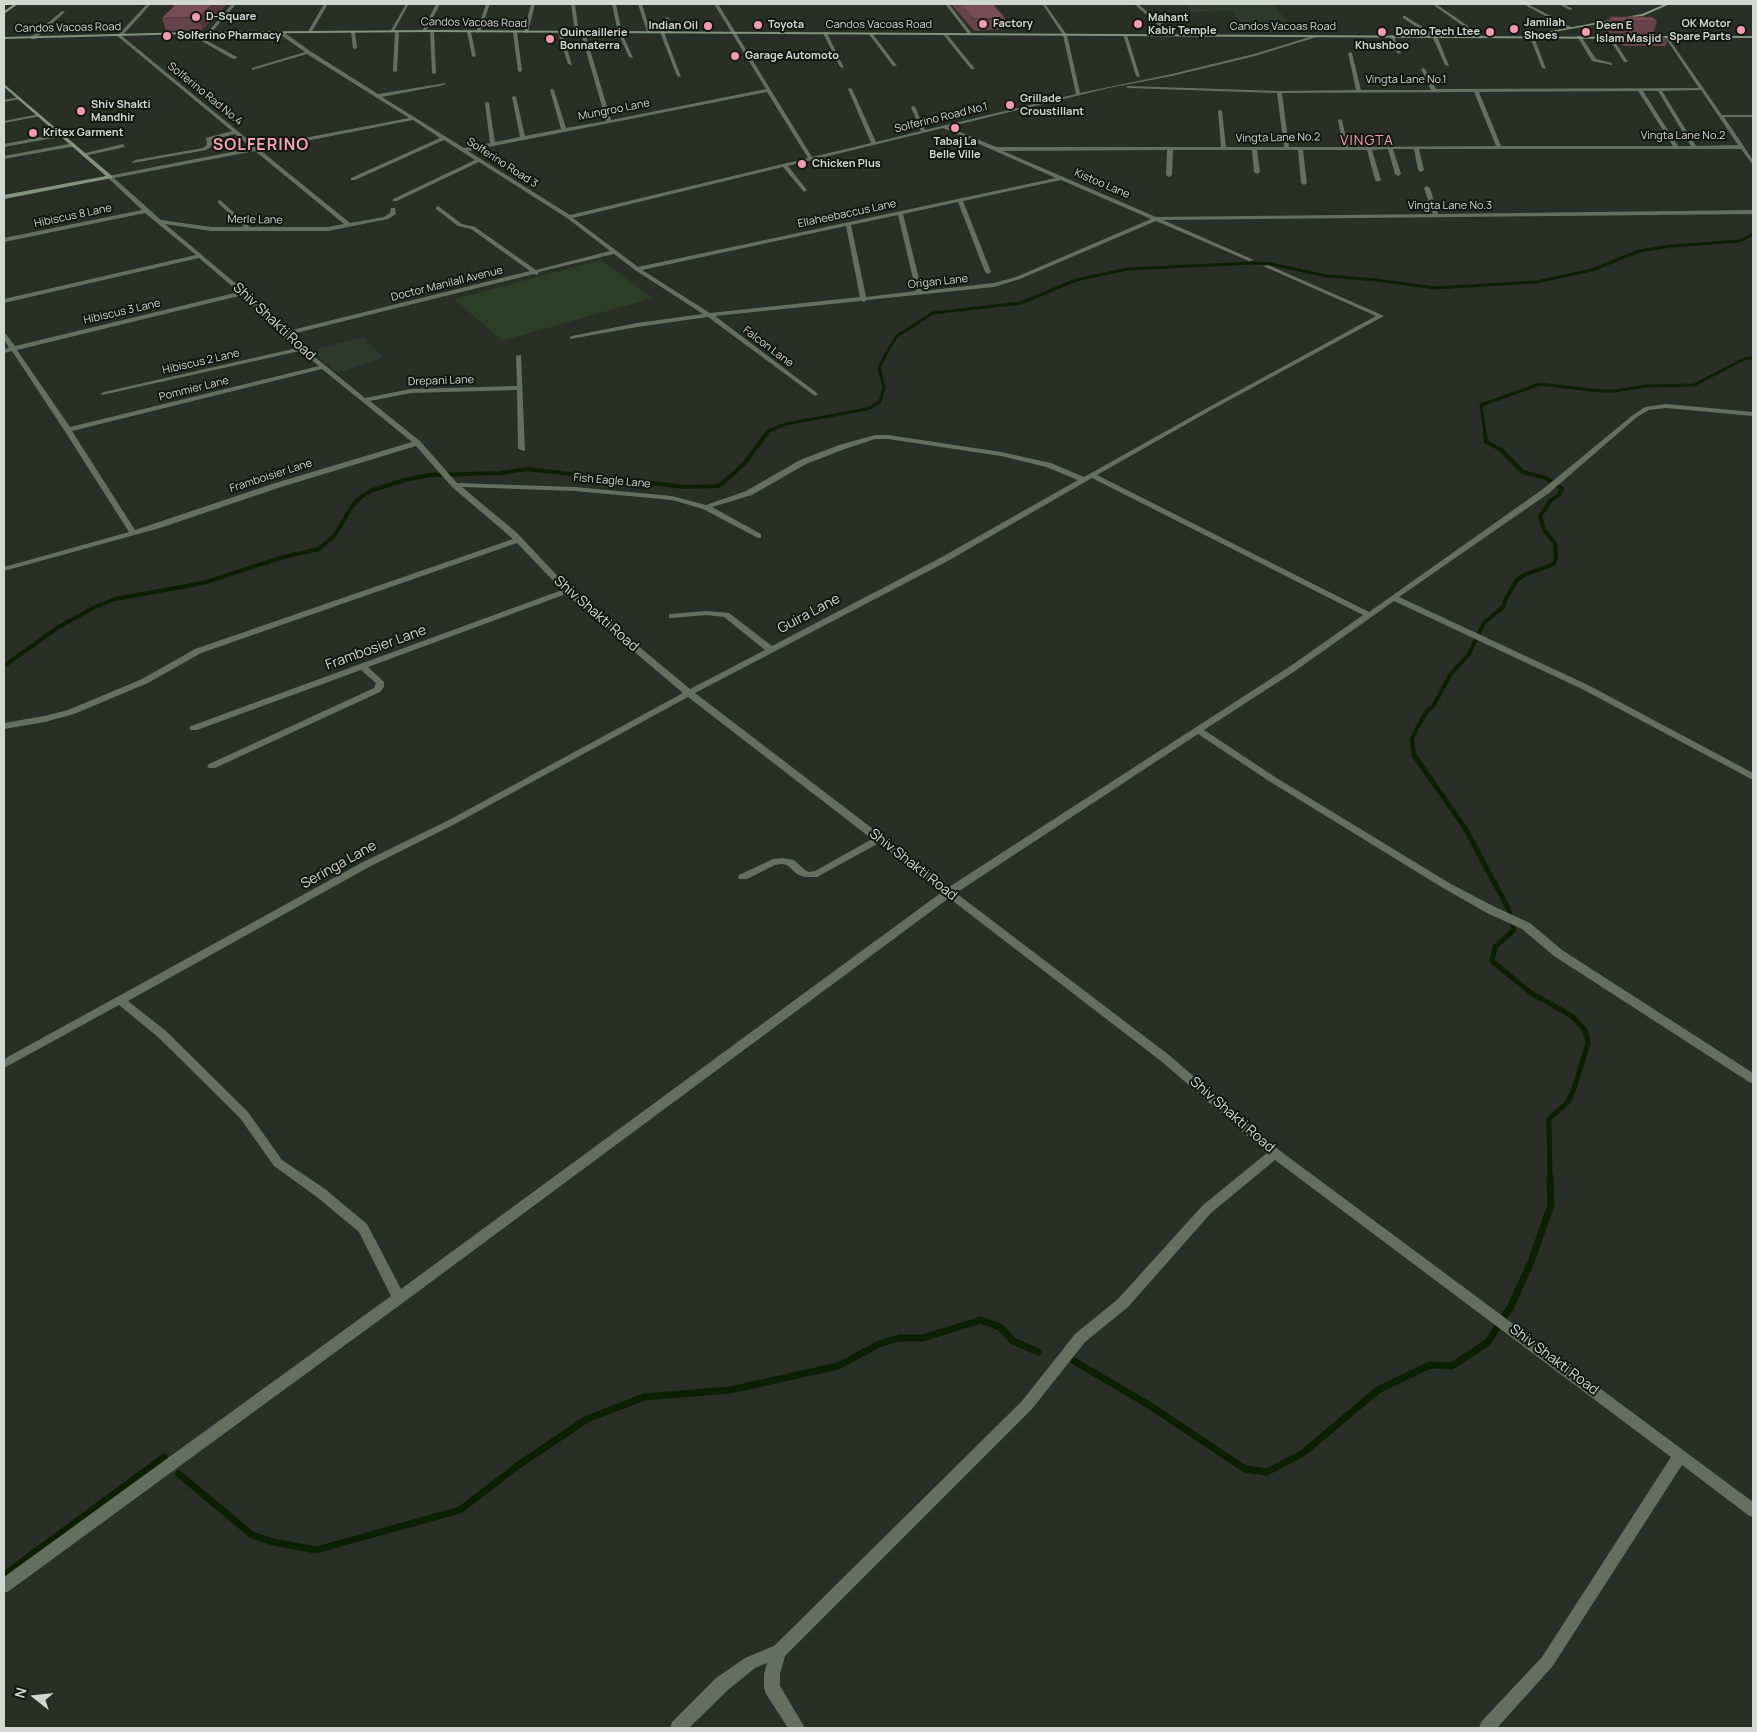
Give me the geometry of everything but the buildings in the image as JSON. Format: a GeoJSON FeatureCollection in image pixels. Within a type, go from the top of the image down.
{"type":"FeatureCollection","features":[{"type":"Feature","properties":{"kind":"main road"},"geometry":{"type":"LineString","coordinates":[[4,13],[16,4]]}},
{"type":"Feature","properties":{"kind":"main road"},"geometry":{"type":"LineString","coordinates":[[1515,36],[1642,15],[1668,4]]}},
{"type":"Feature","properties":{"kind":"main road","name":"Candos Vacoas Road"},"geometry":{"type":"LineString","coordinates":[[4,38],[191,33],[394,31],[1637,38]]}},
{"type":"Feature","properties":{"kind":"main road"},"geometry":{"type":"LineString","coordinates":[[1647,38],[1753,37]]}},
{"type":"Feature","properties":{"kind":"main road"},"geometry":{"type":"LineString","coordinates":[[4,85],[110,177]]}},
{"type":"Feature","properties":{"kind":"main road"},"geometry":{"type":"LineString","coordinates":[[4,197],[110,177]]}},
{"type":"Feature","properties":{"kind":"street"},"geometry":{"type":"LineString","coordinates":[[208,33],[234,4]]}},
{"type":"Feature","properties":{"kind":"street"},"geometry":{"type":"LineString","coordinates":[[309,32],[326,4]]}},
{"type":"Feature","properties":{"kind":"street"},"geometry":{"type":"LineString","coordinates":[[424,31],[438,4]]}},
{"type":"Feature","properties":{"kind":"street"},"geometry":{"type":"LineString","coordinates":[[478,32],[488,4]]}},
{"type":"Feature","properties":{"kind":"street"},"geometry":{"type":"LineString","coordinates":[[526,32],[532,4]]}},
{"type":"Feature","properties":{"kind":"street"},"geometry":{"type":"LineString","coordinates":[[573,4],[580,33],[609,122]]}},
{"type":"Feature","properties":{"kind":"street"},"geometry":{"type":"LineString","coordinates":[[614,4],[620,32],[631,57]]}},
{"type":"Feature","properties":{"kind":"street"},"geometry":{"type":"LineString","coordinates":[[640,4],[649,32]]}},
{"type":"Feature","properties":{"kind":"street"},"geometry":{"type":"LineString","coordinates":[[716,4],[811,159]]}},
{"type":"Feature","properties":{"kind":"street"},"geometry":{"type":"LineString","coordinates":[[947,4],[971,34]]}},
{"type":"Feature","properties":{"kind":"street"},"geometry":{"type":"LineString","coordinates":[[1136,4],[1172,35]]}},
{"type":"Feature","properties":{"kind":"street"},"geometry":{"type":"LineString","coordinates":[[1434,4],[1482,37]]}},
{"type":"Feature","properties":{"kind":"street"},"geometry":{"type":"LineString","coordinates":[[1525,4],[1572,28]]}},
{"type":"Feature","properties":{"kind":"street"},"geometry":{"type":"LineString","coordinates":[[1560,4],[1570,9]]}},
{"type":"Feature","properties":{"kind":"street"},"geometry":{"type":"LineString","coordinates":[[120,35],[148,5]]}},
{"type":"Feature","properties":{"kind":"street"},"geometry":{"type":"LineString","coordinates":[[395,71],[394,31],[406,5]]}},
{"type":"Feature","properties":{"kind":"street"},"geometry":{"type":"LineString","coordinates":[[1046,5],[1065,35],[1078,94]]}},
{"type":"Feature","properties":{"kind":"street"},"geometry":{"type":"LineString","coordinates":[[33,38],[63,12]]}},
{"type":"Feature","properties":{"kind":"street"},"geometry":{"type":"LineString","coordinates":[[1404,17],[1435,37],[1448,65]]}},
{"type":"Feature","properties":{"kind":"street"},"geometry":{"type":"LineString","coordinates":[[667,18],[670,32]]}},
{"type":"Feature","properties":{"kind":"street"},"geometry":{"type":"LineString","coordinates":[[432,31],[434,73]]}},
{"type":"Feature","properties":{"kind":"street","name":"Solferino Road 3"},"geometry":{"type":"LineString","coordinates":[[280,32],[308,52],[569,217],[637,269],[709,315]]}},
{"type":"Feature","properties":{"kind":"street"},"geometry":{"type":"LineString","coordinates":[[353,32],[355,48]]}},
{"type":"Feature","properties":{"kind":"street"},"geometry":{"type":"LineString","coordinates":[[469,32],[474,56]]}},
{"type":"Feature","properties":{"kind":"street"},"geometry":{"type":"LineString","coordinates":[[514,32],[520,71]]}},
{"type":"Feature","properties":{"kind":"street"},"geometry":{"type":"LineString","coordinates":[[662,32],[679,76]]}},
{"type":"Feature","properties":{"kind":"street"},"geometry":{"type":"LineString","coordinates":[[191,33],[235,58]]}},
{"type":"Feature","properties":{"kind":"street"},"geometry":{"type":"LineString","coordinates":[[560,33],[570,64]]}},
{"type":"Feature","properties":{"kind":"street"},"geometry":{"type":"LineString","coordinates":[[825,33],[842,67]]}},
{"type":"Feature","properties":{"kind":"street"},"geometry":{"type":"LineString","coordinates":[[870,34],[895,65]]}},
{"type":"Feature","properties":{"kind":"street"},"geometry":{"type":"LineString","coordinates":[[944,34],[972,68]]}},
{"type":"Feature","properties":{"kind":"street","name":"Solferino Rad No.4"},"geometry":{"type":"LineString","coordinates":[[120,35],[350,226]]}},
{"type":"Feature","properties":{"kind":"street"},"geometry":{"type":"LineString","coordinates":[[1125,35],[1138,76]]}},
{"type":"Feature","properties":{"kind":"street","name":"Solferino Road No.1"},"geometry":{"type":"LineString","coordinates":[[569,217],[1078,94],[1172,75],[1255,55],[1318,36]]}},
{"type":"Feature","properties":{"kind":"street"},"geometry":{"type":"LineString","coordinates":[[1392,36],[1399,53]]}},
{"type":"Feature","properties":{"kind":"street"},"geometry":{"type":"LineString","coordinates":[[1532,37],[1544,68]]}},
{"type":"Feature","properties":{"kind":"street"},"geometry":{"type":"LineString","coordinates":[[1579,37],[1594,60],[1610,64]]}},
{"type":"Feature","properties":{"kind":"street"},"geometry":{"type":"LineString","coordinates":[[1610,38],[1626,61]]}},
{"type":"Feature","properties":{"kind":"street"},"geometry":{"type":"LineString","coordinates":[[1667,38],[1753,163]]}},
{"type":"Feature","properties":{"kind":"street"},"geometry":{"type":"LineString","coordinates":[[254,69],[308,52]]}},
{"type":"Feature","properties":{"kind":"street"},"geometry":{"type":"LineString","coordinates":[[1350,53],[1359,91]]}},
{"type":"Feature","properties":{"kind":"street"},"geometry":{"type":"LineString","coordinates":[[1423,69],[1434,90]]}},
{"type":"Feature","properties":{"kind":"street"},"geometry":{"type":"LineString","coordinates":[[377,96],[444,84]]}},
{"type":"Feature","properties":{"kind":"street","name":"Vingta Lane No.1"},"geometry":{"type":"LineString","coordinates":[[1109,87],[1280,92],[1703,89]]}},
{"type":"Feature","properties":{"kind":"street"},"geometry":{"type":"LineString","coordinates":[[1639,89],[1676,146]]}},
{"type":"Feature","properties":{"kind":"street"},"geometry":{"type":"LineString","coordinates":[[1659,89],[1694,146]]}},
{"type":"Feature","properties":{"kind":"street"},"geometry":{"type":"LineString","coordinates":[[552,90],[564,130]]}},
{"type":"Feature","properties":{"kind":"street","name":"Mungroo Lane"},"geometry":{"type":"LineString","coordinates":[[464,150],[768,90]]}},
{"type":"Feature","properties":{"kind":"street"},"geometry":{"type":"LineString","coordinates":[[850,90],[874,144]]}},
{"type":"Feature","properties":{"kind":"street"},"geometry":{"type":"LineString","coordinates":[[1476,90],[1499,147]]}},
{"type":"Feature","properties":{"kind":"street"},"geometry":{"type":"LineString","coordinates":[[1280,92],[1287,148]]}},
{"type":"Feature","properties":{"kind":"street"},"geometry":{"type":"LineString","coordinates":[[514,97],[523,138]]}},
{"type":"Feature","properties":{"kind":"street"},"geometry":{"type":"LineString","coordinates":[[4,101],[19,98]]}},
{"type":"Feature","properties":{"kind":"street"},"geometry":{"type":"LineString","coordinates":[[487,103],[493,144]]}},
{"type":"Feature","properties":{"kind":"street"},"geometry":{"type":"LineString","coordinates":[[914,107],[924,132]]}},
{"type":"Feature","properties":{"kind":"street"},"geometry":{"type":"LineString","coordinates":[[1220,111],[1224,149]]}},
{"type":"Feature","properties":{"kind":"street"},"geometry":{"type":"LineString","coordinates":[[4,122],[39,115]]}},
{"type":"Feature","properties":{"kind":"street"},"geometry":{"type":"LineString","coordinates":[[1722,116],[1753,116]]}},
{"type":"Feature","properties":{"kind":"street"},"geometry":{"type":"LineString","coordinates":[[110,177],[413,119]]}},
{"type":"Feature","properties":{"kind":"street"},"geometry":{"type":"LineString","coordinates":[[1340,120],[1346,148]]}},
{"type":"Feature","properties":{"kind":"street","name":"Kistoo Lane"},"geometry":{"type":"LineString","coordinates":[[944,127],[1251,260]]}},
{"type":"Feature","properties":{"kind":"street"},"geometry":{"type":"LineString","coordinates":[[135,162],[204,149],[210,146],[207,141],[212,137],[235,132]]}},
{"type":"Feature","properties":{"kind":"street"},"geometry":{"type":"LineString","coordinates":[[4,146],[62,134]]}},
{"type":"Feature","properties":{"kind":"street"},"geometry":{"type":"LineString","coordinates":[[352,180],[444,138]]}},
{"type":"Feature","properties":{"kind":"street"},"geometry":{"type":"LineString","coordinates":[[4,158],[74,145]]}},
{"type":"Feature","properties":{"kind":"street"},"geometry":{"type":"LineString","coordinates":[[84,154],[123,146]]}},
{"type":"Feature","properties":{"kind":"street"},"geometry":{"type":"LineString","coordinates":[[1300,147],[1304,183]]}},
{"type":"Feature","properties":{"kind":"street"},"geometry":{"type":"LineString","coordinates":[[1416,147],[1421,170]]}},
{"type":"Feature","properties":{"kind":"street","name":"Vingta Lane No.2"},"geometry":{"type":"LineString","coordinates":[[994,148],[1742,147]]}},
{"type":"Feature","properties":{"kind":"street"},"geometry":{"type":"LineString","coordinates":[[1169,175],[1170,148]]}},
{"type":"Feature","properties":{"kind":"street"},"geometry":{"type":"LineString","coordinates":[[1254,148],[1257,172]]}},
{"type":"Feature","properties":{"kind":"street"},"geometry":{"type":"LineString","coordinates":[[1369,148],[1378,180]]}},
{"type":"Feature","properties":{"kind":"street"},"geometry":{"type":"LineString","coordinates":[[1390,148],[1398,174]]}},
{"type":"Feature","properties":{"kind":"street"},"geometry":{"type":"LineString","coordinates":[[395,200],[480,160]]}},
{"type":"Feature","properties":{"kind":"street"},"geometry":{"type":"LineString","coordinates":[[785,166],[804,190]]}},
{"type":"Feature","properties":{"kind":"street","name":"Shiv Shakti Road"},"geometry":{"type":"LineString","coordinates":[[110,177],[146,211],[244,293],[284,334],[417,443],[453,482],[518,540],[567,591],[689,693],[1165,1058],[1275,1153],[1753,1510]]}},
{"type":"Feature","properties":{"kind":"street","name":"Ellaheebaccus Lane"},"geometry":{"type":"LineString","coordinates":[[637,269],[1062,178]]}},
{"type":"Feature","properties":{"kind":"street"},"geometry":{"type":"LineString","coordinates":[[1427,188],[1436,216]]}},
{"type":"Feature","properties":{"kind":"street"},"geometry":{"type":"LineString","coordinates":[[960,200],[988,272]]}},
{"type":"Feature","properties":{"kind":"street"},"geometry":{"type":"LineString","coordinates":[[220,202],[250,230]]}},
{"type":"Feature","properties":{"kind":"street"},"geometry":{"type":"LineString","coordinates":[[438,208],[460,225],[474,228],[537,273]]}},
{"type":"Feature","properties":{"kind":"street","name":"Merle Lane"},"geometry":{"type":"LineString","coordinates":[[160,221],[211,229],[328,229],[350,226],[390,216],[395,212],[394,209]]}},
{"type":"Feature","properties":{"kind":"street","name":"Hibiscus 8 Lane"},"geometry":{"type":"LineString","coordinates":[[4,240],[146,211]]}},
{"type":"Feature","properties":{"kind":"street"},"geometry":{"type":"LineString","coordinates":[[900,212],[920,294]]}},
{"type":"Feature","properties":{"kind":"street","name":"Vingta Lane No.3"},"geometry":{"type":"LineString","coordinates":[[1157,218],[1744,214],[1753,212]]}},
{"type":"Feature","properties":{"kind":"street","name":"Origan Lane"},"geometry":{"type":"LineString","coordinates":[[572,338],[637,325],[709,315],[975,289],[1018,278],[1157,218]]}},
{"type":"Feature","properties":{"kind":"street"},"geometry":{"type":"LineString","coordinates":[[848,224],[864,300]]}},
{"type":"Feature","properties":{"kind":"street","name":"Doctor Manilall Avenue"},"geometry":{"type":"LineString","coordinates":[[284,334],[537,273],[614,252]]}},
{"type":"Feature","properties":{"kind":"street"},"geometry":{"type":"LineString","coordinates":[[4,301],[202,256]]}},
{"type":"Feature","properties":{"kind":"street","name":"Guira Lane"},"geometry":{"type":"LineString","coordinates":[[689,693],[942,560],[1082,479],[1381,316],[1266,266]]}},
{"type":"Feature","properties":{"kind":"street","name":"Hibiscus 3 Lane"},"geometry":{"type":"LineString","coordinates":[[4,351],[244,293]]}},
{"type":"Feature","properties":{"kind":"street","name":"Falcon Lane"},"geometry":{"type":"LineString","coordinates":[[709,315],[815,394]]}},
{"type":"Feature","properties":{"kind":"street"},"geometry":{"type":"LineString","coordinates":[[4,334],[132,531]]}},
{"type":"Feature","properties":{"kind":"street","name":"Hibiscus 2 Lane"},"geometry":{"type":"LineString","coordinates":[[104,394],[302,349]]}},
{"type":"Feature","properties":{"kind":"street"},"geometry":{"type":"LineString","coordinates":[[519,356],[522,449]]}},
{"type":"Feature","properties":{"kind":"street","name":"Pommier Lane"},"geometry":{"type":"LineString","coordinates":[[68,430],[324,367]]}},
{"type":"Feature","properties":{"kind":"street","name":"Drepani Lane"},"geometry":{"type":"LineString","coordinates":[[364,400],[410,391],[519,388]]}},
{"type":"Feature","properties":{"kind":"street"},"geometry":{"type":"LineString","coordinates":[[4,1586],[399,1298],[948,892],[1198,731],[1394,598],[1546,491],[1635,416],[1647,408],[1682,407],[1753,414]]}},
{"type":"Feature","properties":{"kind":"street"},"geometry":{"type":"LineString","coordinates":[[706,507],[749,494],[803,462],[875,437],[888,437],[1001,454],[1048,465],[1082,479]]}},
{"type":"Feature","properties":{"kind":"street","name":"Framboisier Lane"},"geometry":{"type":"LineString","coordinates":[[4,569],[132,531],[157,526],[275,486],[417,443]]}},
{"type":"Feature","properties":{"kind":"street"},"geometry":{"type":"LineString","coordinates":[[1091,474],[1369,615]]}},
{"type":"Feature","properties":{"kind":"street","name":"Fish Eagle Lane"},"geometry":{"type":"LineString","coordinates":[[453,482],[575,489],[672,498],[706,507],[758,536]]}},
{"type":"Feature","properties":{"kind":"street"},"geometry":{"type":"LineString","coordinates":[[4,726],[45,719],[71,712],[145,681],[198,651],[518,540]]}},
{"type":"Feature","properties":{"kind":"street","name":"Frambosier Lane"},"geometry":{"type":"LineString","coordinates":[[194,728],[567,591]]}},
{"type":"Feature","properties":{"kind":"street"},"geometry":{"type":"LineString","coordinates":[[1394,598],[1585,687],[1753,777]]}},
{"type":"Feature","properties":{"kind":"street"},"geometry":{"type":"LineString","coordinates":[[672,616],[706,613],[726,615],[771,650]]}},
{"type":"Feature","properties":{"kind":"street"},"geometry":{"type":"LineString","coordinates":[[212,766],[377,690],[380,687],[380,682],[363,667]]}},
{"type":"Feature","properties":{"kind":"street","name":"Seringa Lane"},"geometry":{"type":"LineString","coordinates":[[4,1064],[364,865],[452,822],[689,693]]}},
{"type":"Feature","properties":{"kind":"street"},"geometry":{"type":"LineString","coordinates":[[1198,731],[1280,784],[1447,886],[1491,910],[1526,926],[1558,952],[1753,1079]]}},
{"type":"Feature","properties":{"kind":"street"},"geometry":{"type":"LineString","coordinates":[[743,877],[773,862],[782,861],[790,862],[801,872],[808,875],[817,874],[879,839]]}},
{"type":"Feature","properties":{"kind":"street"},"geometry":{"type":"LineString","coordinates":[[120,1000],[162,1034],[244,1115],[278,1163],[321,1193],[363,1228],[399,1298]]}},
{"type":"Feature","properties":{"kind":"street"},"geometry":{"type":"LineString","coordinates":[[678,1728],[722,1684],[750,1663],[779,1652],[1027,1405],[1080,1338],[1123,1303],[1207,1209],[1275,1153]]}},
{"type":"Feature","properties":{"kind":"street"},"geometry":{"type":"LineString","coordinates":[[1486,1728],[1547,1662],[1680,1455]]}},
{"type":"Feature","properties":{"kind":"street"},"geometry":{"type":"LineString","coordinates":[[779,1652],[772,1674],[772,1688],[797,1728]]}},
{"type":"Feature","properties":{"kind":"shaded area"},"geometry":{"type":"Polygon","coordinates":[[[1185,4],[1273,4],[1295,31],[1247,32],[1232,11],[1191,12],[1185,4]]]}},
{"type":"Feature","properties":{"kind":"shaded area"},"geometry":{"type":"Polygon","coordinates":[[[364,337],[383,358],[338,373],[311,350],[364,337]]]}},
{"type":"Feature","properties":{"kind":"green space"},"geometry":{"type":"Polygon","coordinates":[[[601,260],[653,298],[502,341],[454,299],[601,260]]]}},
{"type":"Feature","properties":{"kind":"waterway"},"geometry":{"type":"LineString","coordinates":[[766,434],[768,431],[786,424],[867,409],[880,402],[884,387],[879,368],[888,350],[897,336],[933,313],[1021,303],[1076,280],[1128,269],[1253,263],[1271,264],[1327,276],[1377,280],[1435,288],[1536,282],[1592,270],[1639,251],[1672,246],[1739,241],[1753,234]]}},
{"type":"Feature","properties":{"kind":"waterway"},"geometry":{"type":"LineString","coordinates":[[1485,434],[1481,405],[1540,384],[1599,391],[1614,391],[1647,386],[1694,385],[1744,359],[1753,358]]}},
{"type":"Feature","properties":{"kind":"waterway"},"geometry":{"type":"LineString","coordinates":[[4,666],[57,628],[95,607],[115,599],[203,583],[283,557],[319,549],[335,535],[352,506],[362,496],[373,490],[405,480],[429,475],[500,473],[527,469],[685,487],[719,486],[743,465],[767,433]]}},
{"type":"Feature","properties":{"kind":"waterway"},"geometry":{"type":"LineString","coordinates":[[1414,757],[1412,739],[1418,726],[1427,711],[1434,705],[1450,675],[1469,654],[1484,623],[1504,606],[1506,598],[1517,580],[1524,575],[1554,564],[1556,558],[1555,543],[1544,530],[1540,516],[1551,500],[1558,496],[1562,489],[1546,478],[1523,472],[1500,449],[1486,442],[1485,433]]}},
{"type":"Feature","properties":{"kind":"waterway"},"geometry":{"type":"LineString","coordinates":[[1414,755],[1465,828],[1509,910],[1514,930],[1495,947],[1492,961],[1531,993],[1572,1016],[1584,1029],[1587,1037],[1588,1043],[1574,1089],[1568,1102],[1549,1119],[1550,1179]]}},
{"type":"Feature","properties":{"kind":"waterway"},"geometry":{"type":"LineString","coordinates":[[1074,1361],[1149,1405],[1245,1469],[1267,1472],[1303,1453],[1378,1390],[1430,1365],[1452,1366],[1488,1342],[1511,1306],[1531,1262],[1551,1205],[1550,1178]]}},
{"type":"Feature","properties":{"kind":"waterway"},"geometry":{"type":"LineString","coordinates":[[179,1474],[252,1535],[273,1542],[316,1550],[460,1510],[520,1464],[587,1419],[644,1397],[730,1390],[838,1366],[879,1344],[899,1338],[923,1338],[981,1320],[1000,1327],[1013,1341],[1038,1352]]}},
{"type":"Feature","properties":{"kind":"waterway"},"geometry":{"type":"LineString","coordinates":[[4,1575],[164,1457]]}},
{"type":"Feature","properties":{"kind":"place","name":"D-Square"},"geometry":{"type":"Point","coordinates":[196,17]}},
{"type":"Feature","properties":{"kind":"place","name":"Factory"},"geometry":{"type":"Point","coordinates":[983,24]}},
{"type":"Feature","properties":{"kind":"place","name":"Mahant Kabir Temple"},"geometry":{"type":"Point","coordinates":[1138,24]}},
{"type":"Feature","properties":{"kind":"place","name":"Toyota"},"geometry":{"type":"Point","coordinates":[758,25]}},
{"type":"Feature","properties":{"kind":"place","name":"Indian Oil"},"geometry":{"type":"Point","coordinates":[708,26]}},
{"type":"Feature","properties":{"kind":"place","name":"Jamilah Shoes"},"geometry":{"type":"Point","coordinates":[1514,29]}},
{"type":"Feature","properties":{"kind":"place","name":"OK Motor Spare Parts"},"geometry":{"type":"Point","coordinates":[1741,30]}},
{"type":"Feature","properties":{"kind":"place","name":"Khushboo"},"geometry":{"type":"Point","coordinates":[1382,32]}},
{"type":"Feature","properties":{"kind":"place","name":"Domo Tech Ltee"},"geometry":{"type":"Point","coordinates":[1490,32]}},
{"type":"Feature","properties":{"kind":"place","name":"Deen E Islam Masjid"},"geometry":{"type":"Point","coordinates":[1586,32]}},
{"type":"Feature","properties":{"kind":"place","name":"Solferino Pharmacy"},"geometry":{"type":"Point","coordinates":[167,36]}},
{"type":"Feature","properties":{"kind":"place","name":"Quincaillerie Bonnaterra"},"geometry":{"type":"Point","coordinates":[550,39]}},
{"type":"Feature","properties":{"kind":"place","name":"Garage Automoto"},"geometry":{"type":"Point","coordinates":[735,56]}},
{"type":"Feature","properties":{"kind":"place","name":"Grillade Croustillant"},"geometry":{"type":"Point","coordinates":[1010,105]}},
{"type":"Feature","properties":{"kind":"place","name":"Shiv Shakti Mandhir"},"geometry":{"type":"Point","coordinates":[81,111]}},
{"type":"Feature","properties":{"kind":"place","name":"Tabaj La Belle Ville"},"geometry":{"type":"Point","coordinates":[955,128]}},
{"type":"Feature","properties":{"kind":"place","name":"Kritex Garment"},"geometry":{"type":"Point","coordinates":[33,133]}},
{"type":"Feature","properties":{"kind":"place","name":"Chicken Plus"},"geometry":{"type":"Point","coordinates":[802,164]}},
{"type":"Feature","properties":{"kind":"district","name":"VINGTA"},"geometry":{"type":"Point","coordinates":[1367,141]}},
{"type":"Feature","properties":{"kind":"district","name":"SOLFERINO"},"geometry":{"type":"Point","coordinates":[261,146]}}]}
